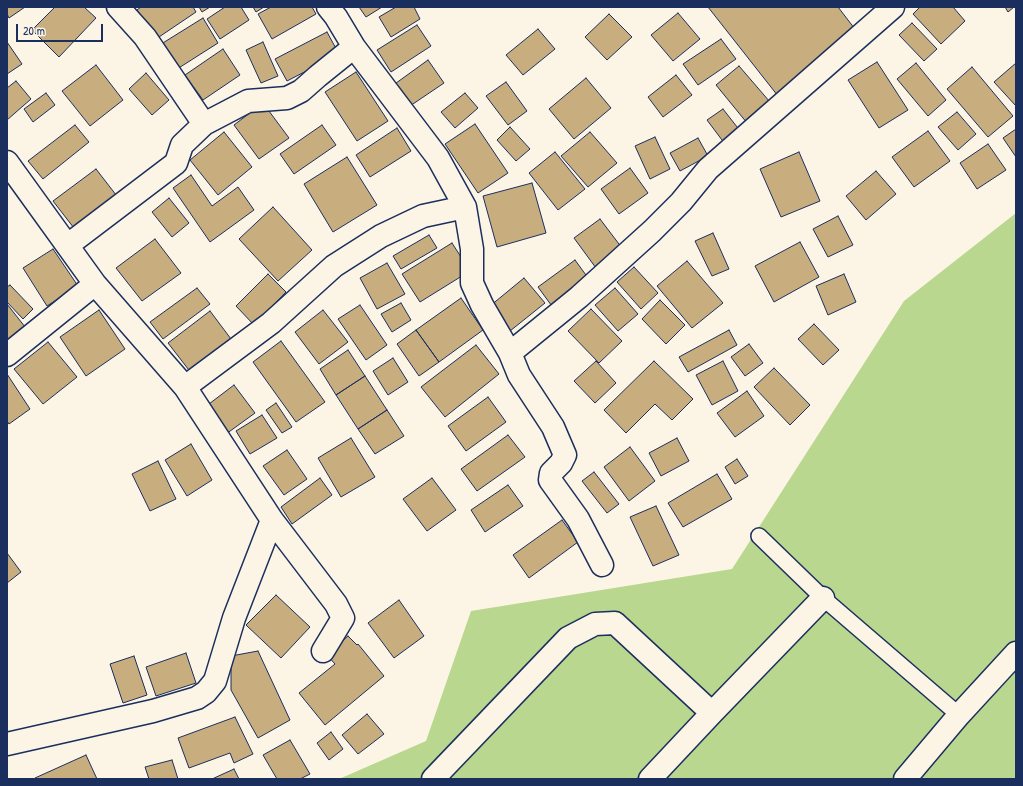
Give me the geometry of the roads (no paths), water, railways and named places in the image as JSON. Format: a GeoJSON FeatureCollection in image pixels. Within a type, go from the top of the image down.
{"type":"FeatureCollection","features":[{"type":"Feature","properties":{"kind":"street"},"geometry":{"type":"LineString","coordinates":[[118,7],[145,37],[204,124]]}},
{"type":"Feature","properties":{"kind":"street"},"geometry":{"type":"LineString","coordinates":[[328,7],[336,16],[354,47],[438,158],[465,207],[472,249],[472,283],[482,305],[510,353],[519,375],[553,427],[565,455],[561,463],[551,473],[550,480],[578,519],[602,565]]}},
{"type":"Feature","properties":{"kind":"street"},"geometry":{"type":"LineString","coordinates":[[510,353],[578,298],[676,207],[708,169],[893,7]]}},
{"type":"Feature","properties":{"kind":"street"},"geometry":{"type":"LineString","coordinates":[[68,245],[176,164],[182,145],[204,124],[248,101],[288,98],[301,91],[354,47]]}},
{"type":"Feature","properties":{"kind":"street"},"geometry":{"type":"LineString","coordinates":[[7,162],[95,284],[185,387],[272,520],[340,612],[342,618],[323,651]]}},
{"type":"Feature","properties":{"kind":"street"},"geometry":{"type":"LineString","coordinates":[[185,387],[271,323],[334,266],[381,236],[423,216],[465,207]]}},
{"type":"Feature","properties":{"kind":"street"},"geometry":{"type":"LineString","coordinates":[[7,355],[95,284]]}},
{"type":"Feature","properties":{"kind":"street"},"geometry":{"type":"LineString","coordinates":[[7,744],[153,711],[197,698],[206,692],[215,680],[234,618],[272,520]]}},
{"type":"Feature","properties":{"kind":"street"},"geometry":{"type":"LineString","coordinates":[[650,779],[823,598]]}},
{"type":"Feature","properties":{"kind":"street"},"geometry":{"type":"LineString","coordinates":[[434,779],[568,638],[595,624],[615,623],[712,713]]}},
{"type":"Feature","properties":{"kind":"street"},"geometry":{"type":"LineString","coordinates":[[905,779],[959,715],[1016,653]]}},
{"type":"Feature","properties":{"kind":"lane"},"geometry":{"type":"LineString","coordinates":[[759,536],[823,598],[959,715]]}}]}
